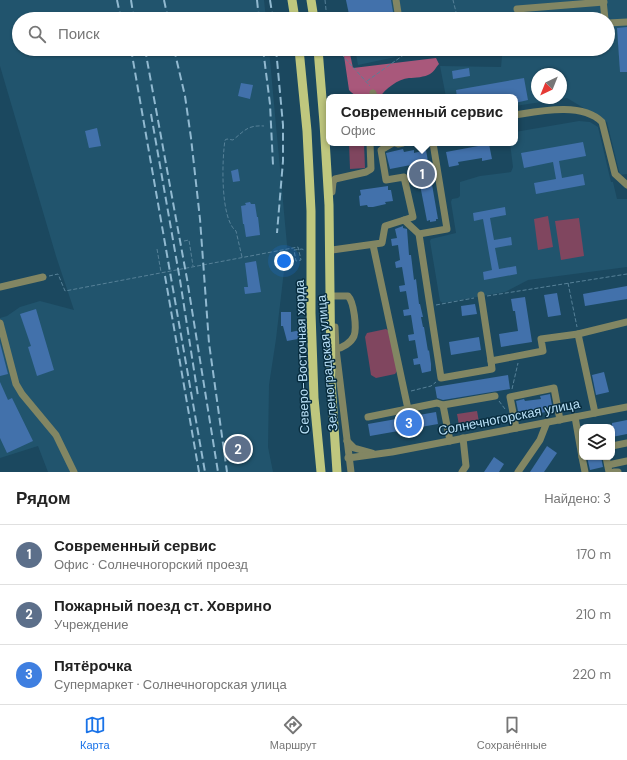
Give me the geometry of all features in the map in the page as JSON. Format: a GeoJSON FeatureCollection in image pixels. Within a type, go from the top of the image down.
{"type":"FeatureCollection","features":[{"type":"Feature","properties":{"kind":"main road"},"geometry":{"type":"LineString","coordinates":[[292,0],[294,12]]}},
{"type":"Feature","properties":{"kind":"main road"},"geometry":{"type":"LineString","coordinates":[[311,0],[313,12]]}},
{"type":"Feature","properties":{"kind":"main road","name":"Северо-Восточная хорда"},"geometry":{"type":"LineString","coordinates":[[300,56],[307,131],[311,210],[311,313],[314,398],[321,472]]}},
{"type":"Feature","properties":{"kind":"main road"},"geometry":{"type":"LineString","coordinates":[[319,56],[329,205],[331,382],[338,472]]}},
{"type":"Feature","properties":{"kind":"street"},"geometry":{"type":"LineString","coordinates":[[396,0],[398,12]]}},
{"type":"Feature","properties":{"kind":"street"},"geometry":{"type":"LineString","coordinates":[[517,9],[604,1],[605,12]]}},
{"type":"Feature","properties":{"kind":"street"},"geometry":{"type":"LineString","coordinates":[[615,23],[627,22]]}},
{"type":"Feature","properties":{"kind":"street"},"geometry":{"type":"LineString","coordinates":[[518,115],[551,110],[565,110],[585,112],[598,118],[602,122],[615,174],[627,184]]}},
{"type":"Feature","properties":{"kind":"street","name":"Зеленоградская улица"},"geometry":{"type":"LineString","coordinates":[[350,472],[336,349],[332,251],[333,182],[338,178],[366,172],[371,169],[370,146]]}},
{"type":"Feature","properties":{"kind":"street"},"geometry":{"type":"LineString","coordinates":[[332,251],[382,243],[385,226],[413,217],[404,177],[386,180],[381,150],[388,146]]}},
{"type":"Feature","properties":{"kind":"street"},"geometry":{"type":"LineString","coordinates":[[418,234],[447,229],[433,146]]}},
{"type":"Feature","properties":{"kind":"street"},"geometry":{"type":"LineString","coordinates":[[404,220],[418,234],[441,378],[492,369],[481,296]]}},
{"type":"Feature","properties":{"kind":"street"},"geometry":{"type":"LineString","coordinates":[[373,245],[403,392],[408,409]]}},
{"type":"Feature","properties":{"kind":"street"},"geometry":{"type":"LineString","coordinates":[[0,287],[45,277]]}},
{"type":"Feature","properties":{"kind":"street"},"geometry":{"type":"LineString","coordinates":[[333,296],[348,296],[351,299],[353,303],[355,329],[354,336],[350,342],[336,349]]}},
{"type":"Feature","properties":{"kind":"street"},"geometry":{"type":"LineString","coordinates":[[490,361],[543,351],[541,339],[578,334],[627,322]]}},
{"type":"Feature","properties":{"kind":"street"},"geometry":{"type":"LineString","coordinates":[[0,323],[16,384],[22,394],[56,435],[74,472]]}},
{"type":"Feature","properties":{"kind":"street"},"geometry":{"type":"LineString","coordinates":[[578,334],[595,413]]}},
{"type":"Feature","properties":{"kind":"street"},"geometry":{"type":"LineString","coordinates":[[516,428],[510,397],[554,388],[560,420]]}},
{"type":"Feature","properties":{"kind":"street"},"geometry":{"type":"LineString","coordinates":[[368,417],[437,403],[443,405],[495,396]]}},
{"type":"Feature","properties":{"kind":"street"},"geometry":{"type":"LineString","coordinates":[[443,405],[450,441]]}},
{"type":"Feature","properties":{"kind":"street","name":"Солнечногорская улица"},"geometry":{"type":"LineString","coordinates":[[348,458],[450,441],[627,407]]}},
{"type":"Feature","properties":{"kind":"street"},"geometry":{"type":"LineString","coordinates":[[575,417],[579,440]]}},
{"type":"Feature","properties":{"kind":"street"},"geometry":{"type":"LineString","coordinates":[[518,472],[540,440],[547,422]]}},
{"type":"Feature","properties":{"kind":"street"},"geometry":{"type":"LineString","coordinates":[[462,472],[466,466],[463,438]]}},
{"type":"Feature","properties":{"kind":"street"},"geometry":{"type":"LineString","coordinates":[[346,440],[354,448],[376,454]]}},
{"type":"Feature","properties":{"kind":"street"},"geometry":{"type":"LineString","coordinates":[[615,445],[627,443]]}},
{"type":"Feature","properties":{"kind":"street"},"geometry":{"type":"LineString","coordinates":[[583,460],[585,472]]}},
{"type":"Feature","properties":{"kind":"street"},"geometry":{"type":"LineString","coordinates":[[609,469],[627,461]]}},
{"type":"Feature","properties":{"kind":"path"},"geometry":{"type":"LineString","coordinates":[[325,0],[326,12]]}},
{"type":"Feature","properties":{"kind":"path"},"geometry":{"type":"LineString","coordinates":[[453,0],[456,12]]}},
{"type":"Feature","properties":{"kind":"path"},"geometry":{"type":"LineString","coordinates":[[343,56],[367,82],[373,94]]}},
{"type":"Feature","properties":{"kind":"path"},"geometry":{"type":"LineString","coordinates":[[367,82],[402,56]]}},
{"type":"Feature","properties":{"kind":"path"},"geometry":{"type":"LineString","coordinates":[[242,257],[236,231],[232,227],[227,217],[223,154],[225,140],[233,140],[244,130],[251,127],[264,126]]}},
{"type":"Feature","properties":{"kind":"path"},"geometry":{"type":"LineString","coordinates":[[184,241],[189,240],[194,267]]}},
{"type":"Feature","properties":{"kind":"path"},"geometry":{"type":"LineString","coordinates":[[45,277],[58,274],[65,291],[298,247],[300,260],[296,261],[294,250]]}},
{"type":"Feature","properties":{"kind":"path"},"geometry":{"type":"LineString","coordinates":[[157,249],[161,273]]}},
{"type":"Feature","properties":{"kind":"path"},"geometry":{"type":"LineString","coordinates":[[430,306],[481,296],[627,274]]}},
{"type":"Feature","properties":{"kind":"path"},"geometry":{"type":"LineString","coordinates":[[568,283],[578,334]]}},
{"type":"Feature","properties":{"kind":"path"},"geometry":{"type":"LineString","coordinates":[[511,390],[520,355]]}},
{"type":"Feature","properties":{"kind":"path"},"geometry":{"type":"LineString","coordinates":[[403,392],[431,386],[441,378]]}},
{"type":"Feature","properties":{"kind":"path"},"geometry":{"type":"LineString","coordinates":[[495,396],[505,408]]}},
{"type":"Feature","properties":{"kind":"shaded area"},"geometry":{"type":"Polygon","coordinates":[[[0,0],[264,0],[265,12],[12,12],[12,56],[270,56],[287,245],[269,385],[268,447],[273,472],[48,472],[38,446],[0,458],[0,318],[7,316],[20,307],[40,301],[74,310],[56,256],[0,66],[0,0]]]}},
{"type":"Feature","properties":{"kind":"shaded area"},"geometry":{"type":"Polygon","coordinates":[[[346,0],[627,0],[627,174],[620,175],[607,122],[567,98],[567,68],[531,68],[531,104],[518,106],[518,94],[445,94],[440,66],[501,67],[502,56],[615,56],[615,12],[349,12],[346,0]]]}},
{"type":"Feature","properties":{"kind":"shaded area"},"geometry":{"type":"Polygon","coordinates":[[[344,56],[350,56],[353,68],[436,58],[439,64],[433,72],[428,75],[396,82],[382,94],[354,94],[349,90],[344,56]]]}},
{"type":"Feature","properties":{"kind":"shaded area"},"geometry":{"type":"Polygon","coordinates":[[[356,56],[400,56],[358,65],[356,56]]]}},
{"type":"Feature","properties":{"kind":"shaded area"},"geometry":{"type":"Polygon","coordinates":[[[579,121],[590,122],[598,127],[611,182],[613,182],[617,199],[627,199],[627,267],[528,280],[505,292],[443,303],[440,301],[430,241],[431,239],[456,233],[451,202],[452,199],[460,196],[460,182],[480,176],[511,172],[513,167],[510,146],[518,146],[518,131],[579,121]]]}},
{"type":"Feature","properties":{"kind":"shaded area"},"geometry":{"type":"Polygon","coordinates":[[[349,146],[364,146],[365,168],[350,169],[349,146]]]}},
{"type":"Feature","properties":{"kind":"shaded area"},"geometry":{"type":"Polygon","coordinates":[[[548,216],[553,247],[538,250],[534,219],[548,216]]]}},
{"type":"Feature","properties":{"kind":"shaded area"},"geometry":{"type":"Polygon","coordinates":[[[579,218],[584,256],[561,260],[555,221],[579,218]]]}},
{"type":"Feature","properties":{"kind":"shaded area"},"geometry":{"type":"Polygon","coordinates":[[[386,329],[390,332],[397,371],[395,374],[376,378],[371,375],[365,337],[367,333],[386,329]]]}},
{"type":"Feature","properties":{"kind":"shaded area"},"geometry":{"type":"Polygon","coordinates":[[[477,411],[479,422],[459,425],[457,414],[477,411]]]}},
{"type":"Feature","properties":{"kind":"building"},"geometry":{"type":"Polygon","coordinates":[[[346,0],[391,0],[393,12],[349,12],[346,0]]]}},
{"type":"Feature","properties":{"kind":"building"},"geometry":{"type":"Polygon","coordinates":[[[627,27],[627,72],[620,72],[617,28],[627,27]]]}},
{"type":"Feature","properties":{"kind":"building"},"geometry":{"type":"Polygon","coordinates":[[[469,68],[470,76],[453,79],[452,71],[469,68]]]}},
{"type":"Feature","properties":{"kind":"building"},"geometry":{"type":"Polygon","coordinates":[[[524,78],[528,100],[518,102],[518,94],[457,94],[456,90],[524,78]]]}},
{"type":"Feature","properties":{"kind":"building"},"geometry":{"type":"Polygon","coordinates":[[[241,83],[253,85],[250,99],[238,96],[241,83]]]}},
{"type":"Feature","properties":{"kind":"building"},"geometry":{"type":"Polygon","coordinates":[[[97,128],[101,146],[89,148],[85,131],[97,128]]]}},
{"type":"Feature","properties":{"kind":"building"},"geometry":{"type":"Polygon","coordinates":[[[583,142],[586,156],[559,161],[562,178],[583,174],[585,185],[536,194],[534,183],[556,179],[553,162],[524,168],[521,153],[583,142]]]}},
{"type":"Feature","properties":{"kind":"building"},"geometry":{"type":"Polygon","coordinates":[[[478,146],[489,146],[492,159],[482,161],[482,158],[458,162],[459,165],[449,167],[446,152],[478,146]]]}},
{"type":"Feature","properties":{"kind":"building"},"geometry":{"type":"Polygon","coordinates":[[[403,149],[404,152],[414,150],[414,153],[426,150],[438,219],[436,219],[436,221],[427,221],[416,164],[390,169],[386,153],[403,149]]]}},
{"type":"Feature","properties":{"kind":"building"},"geometry":{"type":"Polygon","coordinates":[[[238,169],[240,181],[233,182],[231,171],[238,169]]]}},
{"type":"Feature","properties":{"kind":"building"},"geometry":{"type":"Polygon","coordinates":[[[388,186],[388,190],[391,190],[393,201],[385,202],[386,204],[373,207],[368,207],[367,205],[360,206],[360,190],[388,186]]]}},
{"type":"Feature","properties":{"kind":"building"},"geometry":{"type":"Polygon","coordinates":[[[250,202],[251,204],[255,204],[260,235],[246,237],[241,206],[250,202]]]}},
{"type":"Feature","properties":{"kind":"building"},"geometry":{"type":"Polygon","coordinates":[[[505,207],[506,215],[490,218],[494,240],[511,237],[512,245],[495,248],[499,269],[516,266],[517,274],[484,280],[483,272],[492,270],[483,219],[474,221],[473,213],[505,207]]]}},
{"type":"Feature","properties":{"kind":"building"},"geometry":{"type":"Polygon","coordinates":[[[403,226],[403,228],[407,229],[409,255],[411,255],[414,280],[416,279],[419,304],[423,317],[421,317],[431,364],[431,371],[422,373],[420,364],[414,365],[413,359],[418,358],[415,340],[409,341],[408,335],[414,334],[411,315],[404,316],[403,310],[409,309],[406,291],[400,292],[399,286],[405,285],[402,267],[396,268],[395,262],[400,260],[398,245],[392,246],[391,239],[397,238],[395,229],[403,226]]]}},
{"type":"Feature","properties":{"kind":"building"},"geometry":{"type":"Polygon","coordinates":[[[256,261],[261,292],[245,294],[244,287],[248,287],[245,263],[256,261]]]}},
{"type":"Feature","properties":{"kind":"building"},"geometry":{"type":"Polygon","coordinates":[[[627,286],[627,299],[585,306],[583,294],[627,286]]]}},
{"type":"Feature","properties":{"kind":"building"},"geometry":{"type":"Polygon","coordinates":[[[557,293],[561,315],[548,317],[544,295],[557,293]]]}},
{"type":"Feature","properties":{"kind":"building"},"geometry":{"type":"Polygon","coordinates":[[[525,297],[532,342],[501,347],[499,334],[518,331],[515,311],[513,311],[511,299],[525,297]]]}},
{"type":"Feature","properties":{"kind":"building"},"geometry":{"type":"Polygon","coordinates":[[[475,304],[477,314],[462,316],[461,306],[475,304]]]}},
{"type":"Feature","properties":{"kind":"building"},"geometry":{"type":"Polygon","coordinates":[[[36,309],[54,370],[37,376],[28,347],[31,346],[20,314],[36,309]]]}},
{"type":"Feature","properties":{"kind":"building"},"geometry":{"type":"Polygon","coordinates":[[[281,312],[291,312],[291,332],[301,330],[303,338],[287,341],[283,326],[281,326],[281,312]]]}},
{"type":"Feature","properties":{"kind":"building"},"geometry":{"type":"Polygon","coordinates":[[[479,337],[481,350],[451,355],[449,342],[479,337]]]}},
{"type":"Feature","properties":{"kind":"building"},"geometry":{"type":"Polygon","coordinates":[[[0,343],[8,374],[0,376],[0,343]]]}},
{"type":"Feature","properties":{"kind":"building"},"geometry":{"type":"Polygon","coordinates":[[[604,372],[609,392],[596,395],[592,375],[604,372]]]}},
{"type":"Feature","properties":{"kind":"building"},"geometry":{"type":"Polygon","coordinates":[[[508,375],[510,389],[443,400],[437,398],[435,387],[508,375]]]}},
{"type":"Feature","properties":{"kind":"building"},"geometry":{"type":"Polygon","coordinates":[[[0,382],[8,400],[12,398],[33,441],[7,453],[0,438],[0,382]]]}},
{"type":"Feature","properties":{"kind":"building"},"geometry":{"type":"Polygon","coordinates":[[[550,394],[553,411],[519,416],[516,401],[524,399],[525,401],[541,399],[540,396],[550,394]]]}},
{"type":"Feature","properties":{"kind":"building"},"geometry":{"type":"Polygon","coordinates":[[[436,412],[438,424],[370,436],[368,424],[436,412]]]}},
{"type":"Feature","properties":{"kind":"building"},"geometry":{"type":"Polygon","coordinates":[[[627,420],[627,434],[615,436],[615,424],[612,423],[627,420]]]}},
{"type":"Feature","properties":{"kind":"building"},"geometry":{"type":"Polygon","coordinates":[[[547,446],[557,453],[544,472],[530,472],[547,446]]]}},
{"type":"Feature","properties":{"kind":"building"},"geometry":{"type":"Polygon","coordinates":[[[494,457],[504,464],[499,472],[484,472],[494,457]]]}},
{"type":"Feature","properties":{"kind":"building"},"geometry":{"type":"Polygon","coordinates":[[[588,460],[602,460],[603,467],[590,470],[588,460]]]}},
{"type":"Feature","properties":{"kind":"railway"},"geometry":{"type":"LineString","coordinates":[[117,0],[120,12]]}},
{"type":"Feature","properties":{"kind":"railway"},"geometry":{"type":"LineString","coordinates":[[131,0],[133,12]]}},
{"type":"Feature","properties":{"kind":"railway"},"geometry":{"type":"LineString","coordinates":[[164,0],[167,12]]}},
{"type":"Feature","properties":{"kind":"railway"},"geometry":{"type":"LineString","coordinates":[[257,0],[258,12]]}},
{"type":"Feature","properties":{"kind":"railway"},"geometry":{"type":"LineString","coordinates":[[270,0],[272,12]]}},
{"type":"Feature","properties":{"kind":"railway"},"geometry":{"type":"LineString","coordinates":[[132,56],[205,472]]}},
{"type":"Feature","properties":{"kind":"railway"},"geometry":{"type":"LineString","coordinates":[[146,56],[187,279],[218,472]]}},
{"type":"Feature","properties":{"kind":"railway"},"geometry":{"type":"LineString","coordinates":[[176,56],[185,96],[191,138],[200,219],[209,343],[227,472]]}},
{"type":"Feature","properties":{"kind":"railway"},"geometry":{"type":"LineString","coordinates":[[264,56],[270,104],[273,165]]}},
{"type":"Feature","properties":{"kind":"railway"},"geometry":{"type":"LineString","coordinates":[[277,56],[283,125],[283,161],[277,233]]}},
{"type":"Feature","properties":{"kind":"railway"},"geometry":{"type":"LineString","coordinates":[[151,114],[180,280],[198,396]]}},
{"type":"Feature","properties":{"kind":"railway"},"geometry":{"type":"LineString","coordinates":[[165,276],[199,472]]}},
{"type":"Feature","properties":{"kind":"place","name":"Современный сервис"},"geometry":{"type":"Point","coordinates":[422,174]}},
{"type":"Feature","properties":{"kind":"place","name":"Пятёрочка"},"geometry":{"type":"Point","coordinates":[409,423]}},
{"type":"Feature","properties":{"kind":"place","name":"Пожарный поезд ст. Ховрино"},"geometry":{"type":"Point","coordinates":[238,449]}}]}
